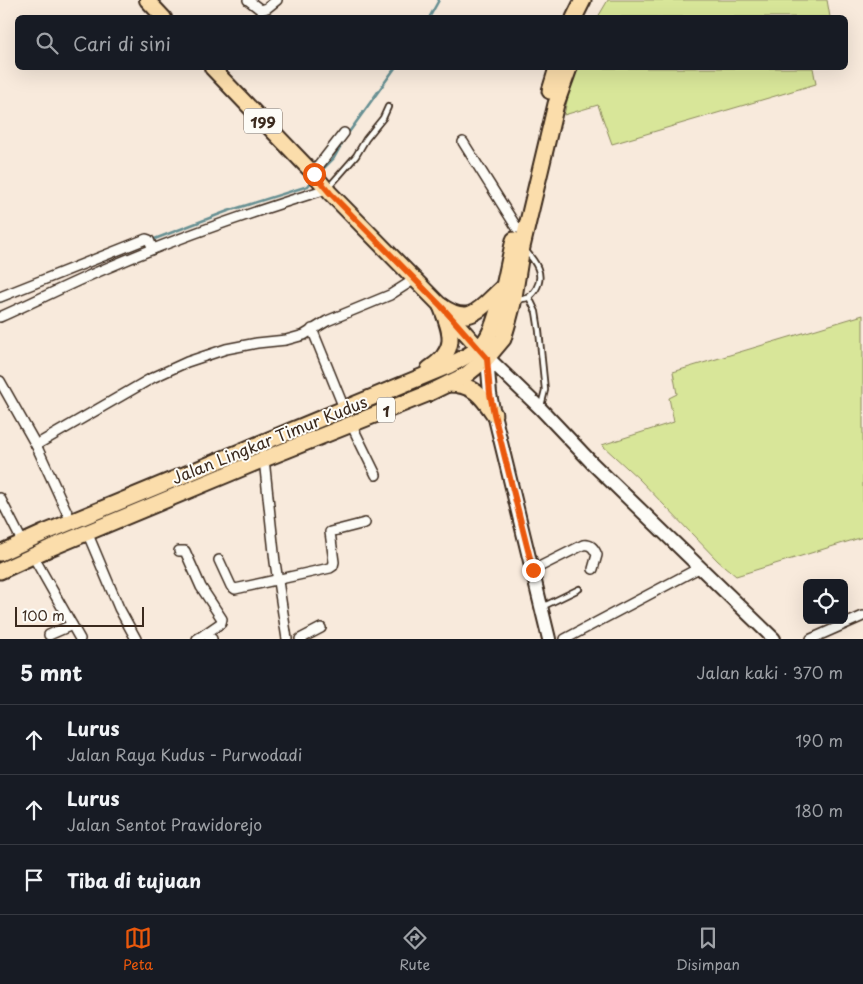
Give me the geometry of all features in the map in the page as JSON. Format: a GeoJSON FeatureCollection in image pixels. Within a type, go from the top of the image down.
{"type":"FeatureCollection","features":[{"type":"Feature","properties":{"kind":"highway"},"geometry":{"type":"LineString","coordinates":[[576,15],[583,0]]}},
{"type":"Feature","properties":{"kind":"highway"},"geometry":{"type":"LineString","coordinates":[[587,15],[594,0]]}},
{"type":"Feature","properties":{"kind":"highway","name":"Jalan Lingkar Timur Kudus"},"geometry":{"type":"LineString","coordinates":[[483,353],[486,340],[496,318],[556,70]]}},
{"type":"Feature","properties":{"kind":"highway","name":"Jalan Lingkar Timur Kudus"},"geometry":{"type":"LineString","coordinates":[[0,571],[87,532],[466,375],[483,353],[503,339],[513,303],[522,247],[556,104],[568,70]]}},
{"type":"Feature","properties":{"kind":"highway"},"geometry":{"type":"LineString","coordinates":[[441,306],[453,314],[462,316],[472,314],[502,288]]}},
{"type":"Feature","properties":{"kind":"highway"},"geometry":{"type":"LineString","coordinates":[[410,381],[433,366],[444,356],[450,344],[451,330],[441,306]]}},
{"type":"Feature","properties":{"kind":"highway","name":"Jalan Lingkar Timur Kudus"},"geometry":{"type":"LineString","coordinates":[[0,553],[450,365],[472,353],[483,353]]}},
{"type":"Feature","properties":{"kind":"highway"},"geometry":{"type":"LineString","coordinates":[[448,384],[463,384],[471,388],[488,404],[494,414]]}},
{"type":"Feature","properties":{"kind":"main road"},"geometry":{"type":"LineString","coordinates":[[147,0],[161,15]]}},
{"type":"Feature","properties":{"kind":"main road","name":"199"},"geometry":{"type":"LineString","coordinates":[[214,70],[441,306],[483,353]]}},
{"type":"Feature","properties":{"kind":"main road"},"geometry":{"type":"LineString","coordinates":[[483,353],[541,406],[592,464],[774,639]]}},
{"type":"Feature","properties":{"kind":"main road"},"geometry":{"type":"LineString","coordinates":[[483,353],[494,414],[549,639]]}},
{"type":"Feature","properties":{"kind":"street"},"geometry":{"type":"LineString","coordinates":[[248,0],[260,10],[268,8],[277,0]]}},
{"type":"Feature","properties":{"kind":"street"},"geometry":{"type":"LineString","coordinates":[[314,173],[344,133]]}},
{"type":"Feature","properties":{"kind":"street"},"geometry":{"type":"LineString","coordinates":[[463,142],[517,228]]}},
{"type":"Feature","properties":{"kind":"street"},"geometry":{"type":"LineString","coordinates":[[0,317],[151,246],[325,187]]}},
{"type":"Feature","properties":{"kind":"street"},"geometry":{"type":"LineString","coordinates":[[0,297],[146,240],[151,246]]}},
{"type":"Feature","properties":{"kind":"street"},"geometry":{"type":"LineString","coordinates":[[36,445],[152,378],[187,362],[226,349],[286,340],[304,335],[312,329],[390,295],[415,279]]}},
{"type":"Feature","properties":{"kind":"street"},"geometry":{"type":"LineString","coordinates":[[312,329],[344,408]]}},
{"type":"Feature","properties":{"kind":"street"},"geometry":{"type":"LineString","coordinates":[[0,381],[36,445],[71,522]]}},
{"type":"Feature","properties":{"kind":"street"},"geometry":{"type":"LineString","coordinates":[[351,424],[376,475]]}},
{"type":"Feature","properties":{"kind":"street"},"geometry":{"type":"LineString","coordinates":[[264,459],[277,579],[287,639]]}},
{"type":"Feature","properties":{"kind":"street"},"geometry":{"type":"LineString","coordinates":[[0,498],[23,543]]}},
{"type":"Feature","properties":{"kind":"street"},"geometry":{"type":"LineString","coordinates":[[219,560],[231,586],[235,589],[332,567],[334,562],[330,532],[365,523]]}},
{"type":"Feature","properties":{"kind":"street"},"geometry":{"type":"LineString","coordinates":[[87,532],[119,608],[136,639]]}},
{"type":"Feature","properties":{"kind":"street"},"geometry":{"type":"LineString","coordinates":[[533,570],[583,545],[592,546],[597,555],[593,569]]}},
{"type":"Feature","properties":{"kind":"street"},"geometry":{"type":"LineString","coordinates":[[180,551],[186,551],[202,587],[222,619],[221,623],[205,637]]}},
{"type":"Feature","properties":{"kind":"street"},"geometry":{"type":"LineString","coordinates":[[33,556],[80,639]]}},
{"type":"Feature","properties":{"kind":"street"},"geometry":{"type":"LineString","coordinates":[[565,639],[699,568]]}},
{"type":"Feature","properties":{"kind":"street"},"geometry":{"type":"LineString","coordinates":[[811,639],[863,616]]}},
{"type":"Feature","properties":{"kind":"street"},"geometry":{"type":"LineString","coordinates":[[49,635],[72,625]]}},
{"type":"Feature","properties":{"kind":"street"},"geometry":{"type":"LineString","coordinates":[[300,639],[321,628]]}},
{"type":"Feature","properties":{"kind":"lane"},"geometry":{"type":"LineString","coordinates":[[325,187],[356,156],[366,139],[383,118],[388,107]]}},
{"type":"Feature","properties":{"kind":"lane"},"geometry":{"type":"LineString","coordinates":[[513,303],[529,297],[536,288],[540,276],[536,264],[522,247]]}},
{"type":"Feature","properties":{"kind":"lane"},"geometry":{"type":"LineString","coordinates":[[529,297],[536,312],[539,331],[545,390],[541,406]]}},
{"type":"Feature","properties":{"kind":"lane"},"geometry":{"type":"LineString","coordinates":[[541,607],[578,589]]}},
{"type":"Feature","properties":{"kind":"green space"},"geometry":{"type":"Polygon","coordinates":[[[608,0],[827,0],[830,15],[599,15],[608,0]]]}},
{"type":"Feature","properties":{"kind":"green space"},"geometry":{"type":"Polygon","coordinates":[[[574,70],[813,70],[816,84],[612,144],[598,105],[564,115],[574,70]]]}},
{"type":"Feature","properties":{"kind":"green space"},"geometry":{"type":"Polygon","coordinates":[[[863,315],[863,537],[736,576],[718,561],[639,479],[602,445],[674,422],[669,398],[677,394],[673,372],[863,315]]]}},
{"type":"Feature","properties":{"kind":"waterway"},"geometry":{"type":"LineString","coordinates":[[431,15],[439,0]]}},
{"type":"Feature","properties":{"kind":"waterway"},"geometry":{"type":"LineString","coordinates":[[347,135],[394,70]]}},
{"type":"Feature","properties":{"kind":"waterway"},"geometry":{"type":"LineString","coordinates":[[319,173],[334,158],[344,140]]}},
{"type":"Feature","properties":{"kind":"waterway"},"geometry":{"type":"LineString","coordinates":[[152,240],[228,211],[308,186],[312,181]]}},
{"type":"Feature","properties":{"kind":"waterway"},"geometry":{"type":"LineString","coordinates":[[0,302],[12,297]]}},
{"type":"Feature","properties":{"kind":"route"},"geometry":{"type":"LineString","coordinates":[[314,174],[330,193],[441,306],[487,358],[494,414],[533,570]]}}]}
